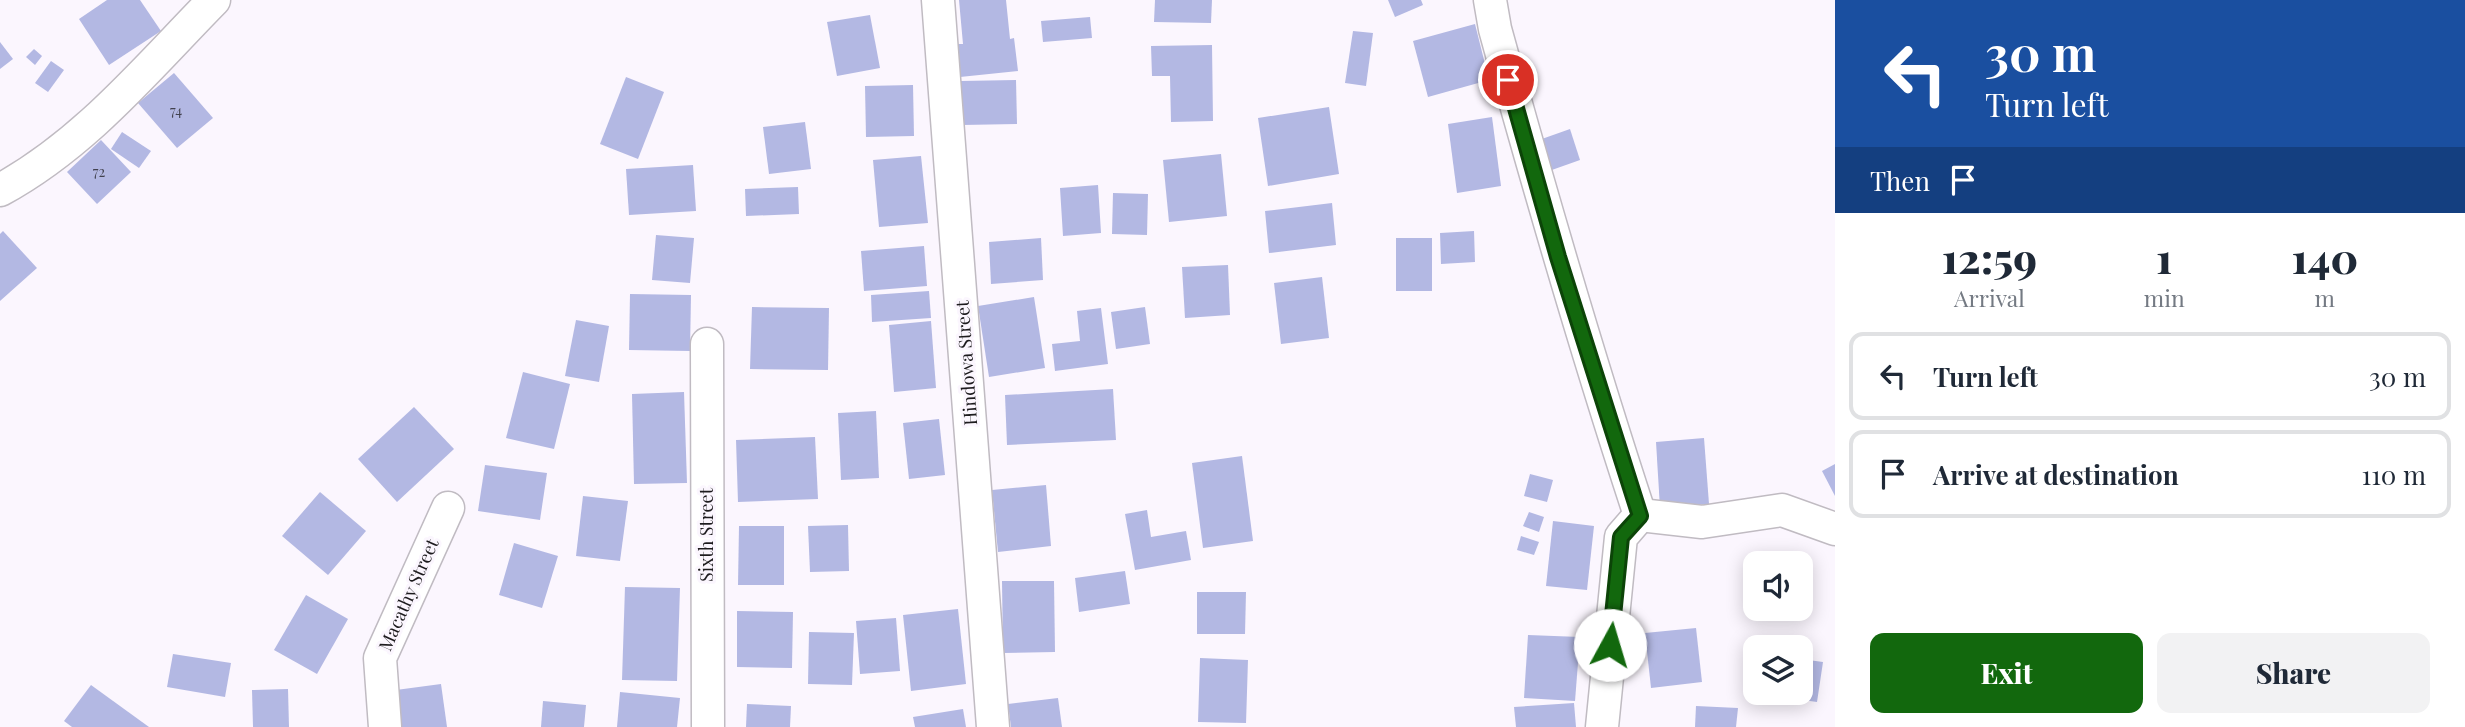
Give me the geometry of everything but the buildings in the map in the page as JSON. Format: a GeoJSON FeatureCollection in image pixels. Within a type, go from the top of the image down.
{"type":"FeatureCollection","features":[{"type":"Feature","properties":{"kind":"street"},"geometry":{"type":"LineString","coordinates":[[0,190],[27,175],[78,138],[214,0]]}},
{"type":"Feature","properties":{"kind":"street","name":"Hindowa Street"},"geometry":{"type":"LineString","coordinates":[[938,0],[993,727]]}},
{"type":"Feature","properties":{"kind":"street"},"geometry":{"type":"LineString","coordinates":[[1490,0],[1495,29],[1550,231],[1640,516]]}},
{"type":"Feature","properties":{"kind":"street","name":"Sixth Street"},"geometry":{"type":"LineString","coordinates":[[707,344],[708,727]]}},
{"type":"Feature","properties":{"kind":"street","name":"Macathy Street"},"geometry":{"type":"LineString","coordinates":[[384,727],[380,658],[448,508]]}},
{"type":"Feature","properties":{"kind":"street"},"geometry":{"type":"LineString","coordinates":[[1640,516],[1702,522],[1783,510],[1835,529]]}},
{"type":"Feature","properties":{"kind":"street"},"geometry":{"type":"LineString","coordinates":[[1602,727],[1621,537],[1640,516]]}},
{"type":"Feature","properties":{"kind":"route"},"geometry":{"type":"LineString","coordinates":[[1508,80],[1558,257],[1640,516],[1621,537],[1610,645]]}}]}
